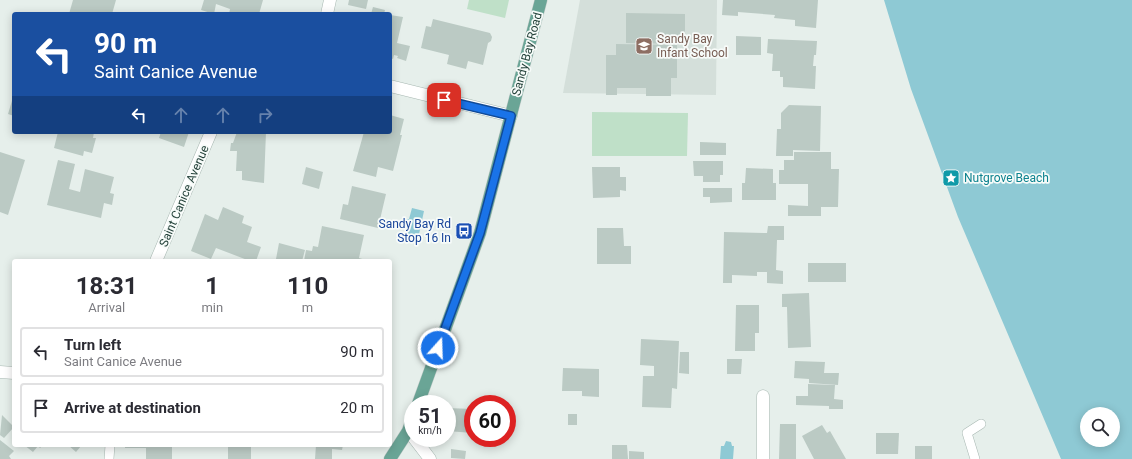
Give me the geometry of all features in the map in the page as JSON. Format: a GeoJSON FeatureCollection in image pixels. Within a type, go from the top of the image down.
{"type":"FeatureCollection","features":[{"type":"Feature","properties":{"kind":"main road","name":"Sandy Bay Road"},"geometry":{"type":"LineString","coordinates":[[421,395],[480,233],[541,0]]}},
{"type":"Feature","properties":{"kind":"main road"},"geometry":{"type":"LineString","coordinates":[[390,459],[404,444]]}},
{"type":"Feature","properties":{"kind":"street"},"geometry":{"type":"LineString","coordinates":[[327,12],[330,0]]}},
{"type":"Feature","properties":{"kind":"street"},"geometry":{"type":"LineString","coordinates":[[392,86],[511,116]]}},
{"type":"Feature","properties":{"kind":"street","name":"Saint Canice Avenue"},"geometry":{"type":"LineString","coordinates":[[157,259],[210,134]]}},
{"type":"Feature","properties":{"kind":"street"},"geometry":{"type":"LineString","coordinates":[[0,372],[12,373]]}},
{"type":"Feature","properties":{"kind":"street"},"geometry":{"type":"LineString","coordinates":[[763,396],[763,459]]}},
{"type":"Feature","properties":{"kind":"street"},"geometry":{"type":"LineString","coordinates":[[421,447],[430,459]]}},
{"type":"Feature","properties":{"kind":"lane"},"geometry":{"type":"LineString","coordinates":[[975,459],[967,433],[981,424]]}},
{"type":"Feature","properties":{"kind":"lane"},"geometry":{"type":"LineString","coordinates":[[109,459],[110,447]]}},
{"type":"Feature","properties":{"kind":"shaded area","name":"Sandy Bay Infant School"},"geometry":{"type":"Polygon","coordinates":[[[580,0],[717,0],[716,95],[563,93],[580,0]]]}},
{"type":"Feature","properties":{"kind":"green space"},"geometry":{"type":"Polygon","coordinates":[[[469,0],[509,0],[505,18],[467,9],[469,0]]]}},
{"type":"Feature","properties":{"kind":"green space"},"geometry":{"type":"Polygon","coordinates":[[[592,112],[688,113],[687,156],[592,156],[592,112]]]}},
{"type":"Feature","properties":{"kind":"water"},"geometry":{"type":"Polygon","coordinates":[[[884,0],[1132,0],[1132,459],[1061,459],[958,217],[911,89],[884,0]]]}},
{"type":"Feature","properties":{"kind":"water"},"geometry":{"type":"Polygon","coordinates":[[[412,208],[424,211],[418,239],[405,236],[408,224],[405,224],[406,219],[409,219],[412,208]]]}},
{"type":"Feature","properties":{"kind":"water"},"geometry":{"type":"Polygon","coordinates":[[[726,441],[731,442],[732,446],[734,446],[733,459],[720,459],[721,446],[724,446],[726,441]]]}},
{"type":"Feature","properties":{"kind":"building"},"geometry":{"type":"Polygon","coordinates":[[[73,0],[116,0],[113,12],[70,12],[73,0]]]}},
{"type":"Feature","properties":{"kind":"building"},"geometry":{"type":"Polygon","coordinates":[[[204,0],[263,0],[260,12],[229,12],[230,9],[216,4],[214,12],[201,10],[204,0]]]}},
{"type":"Feature","properties":{"kind":"building"},"geometry":{"type":"Polygon","coordinates":[[[349,0],[368,0],[366,9],[348,5],[349,0]]]}},
{"type":"Feature","properties":{"kind":"building"},"geometry":{"type":"Polygon","coordinates":[[[723,0],[818,0],[816,28],[795,26],[795,20],[774,18],[775,15],[738,12],[738,16],[722,15],[723,0]]]}},
{"type":"Feature","properties":{"kind":"building"},"geometry":{"type":"Polygon","coordinates":[[[373,7],[385,10],[384,12],[372,12],[373,7]]]}},
{"type":"Feature","properties":{"kind":"building"},"geometry":{"type":"Polygon","coordinates":[[[626,13],[685,14],[685,44],[626,43],[626,13]]]}},
{"type":"Feature","properties":{"kind":"building"},"geometry":{"type":"Polygon","coordinates":[[[392,15],[403,17],[397,43],[410,46],[406,61],[397,58],[398,56],[394,55],[393,59],[392,15]]]}},
{"type":"Feature","properties":{"kind":"building"},"geometry":{"type":"Polygon","coordinates":[[[433,19],[490,33],[492,37],[491,41],[488,43],[483,65],[468,61],[466,69],[447,64],[449,55],[421,48],[426,26],[431,27],[433,19]]]}},
{"type":"Feature","properties":{"kind":"building"},"geometry":{"type":"Polygon","coordinates":[[[736,36],[761,37],[761,55],[736,55],[736,36]]]}},
{"type":"Feature","properties":{"kind":"building"},"geometry":{"type":"Polygon","coordinates":[[[768,39],[817,41],[816,55],[814,55],[813,66],[816,66],[815,89],[783,87],[783,77],[780,77],[780,71],[772,71],[773,54],[767,53],[768,39]]]}},
{"type":"Feature","properties":{"kind":"building"},"geometry":{"type":"Polygon","coordinates":[[[616,44],[677,45],[677,78],[671,78],[671,96],[646,96],[646,88],[617,88],[617,95],[606,95],[606,55],[616,55],[616,44]]]}},
{"type":"Feature","properties":{"kind":"building"},"geometry":{"type":"Polygon","coordinates":[[[12,101],[12,115],[8,114],[12,101]]]}},
{"type":"Feature","properties":{"kind":"building"},"geometry":{"type":"Polygon","coordinates":[[[789,105],[821,106],[820,151],[793,150],[793,156],[776,156],[777,129],[781,129],[781,113],[789,105]]]}},
{"type":"Feature","properties":{"kind":"building"},"geometry":{"type":"Polygon","coordinates":[[[392,116],[404,119],[400,135],[402,135],[393,171],[378,167],[376,177],[353,171],[363,134],[392,134],[392,116]]]}},
{"type":"Feature","properties":{"kind":"building"},"geometry":{"type":"Polygon","coordinates":[[[58,134],[94,134],[93,138],[96,138],[92,153],[84,151],[83,156],[54,148],[58,134]]]}},
{"type":"Feature","properties":{"kind":"building"},"geometry":{"type":"Polygon","coordinates":[[[160,134],[188,134],[184,147],[159,138],[160,134]]]}},
{"type":"Feature","properties":{"kind":"building"},"geometry":{"type":"Polygon","coordinates":[[[236,134],[266,134],[264,183],[242,180],[242,171],[236,171],[237,151],[230,151],[231,143],[233,143],[236,134]]]}},
{"type":"Feature","properties":{"kind":"building"},"geometry":{"type":"Polygon","coordinates":[[[700,142],[726,143],[726,155],[700,155],[700,142]]]}},
{"type":"Feature","properties":{"kind":"building"},"geometry":{"type":"Polygon","coordinates":[[[0,152],[25,160],[8,215],[0,212],[0,152]]]}},
{"type":"Feature","properties":{"kind":"building"},"geometry":{"type":"Polygon","coordinates":[[[794,152],[831,152],[831,169],[839,169],[838,207],[821,207],[821,216],[788,216],[788,205],[808,206],[808,184],[779,184],[779,170],[784,170],[784,160],[794,160],[794,152]]]}},
{"type":"Feature","properties":{"kind":"building"},"geometry":{"type":"Polygon","coordinates":[[[58,160],[75,164],[69,189],[80,192],[85,169],[114,177],[110,193],[114,194],[112,205],[104,203],[101,218],[47,205],[58,160]]]}},
{"type":"Feature","properties":{"kind":"building"},"geometry":{"type":"Polygon","coordinates":[[[693,161],[723,161],[723,175],[720,175],[720,182],[703,182],[703,176],[694,176],[693,161]]]}},
{"type":"Feature","properties":{"kind":"building"},"geometry":{"type":"Polygon","coordinates":[[[306,167],[323,172],[319,189],[302,184],[306,167]]]}},
{"type":"Feature","properties":{"kind":"building"},"geometry":{"type":"Polygon","coordinates":[[[592,167],[620,167],[620,177],[626,177],[626,191],[620,190],[620,197],[593,198],[592,167]]]}},
{"type":"Feature","properties":{"kind":"building"},"geometry":{"type":"Polygon","coordinates":[[[746,168],[773,169],[773,183],[776,183],[776,200],[742,200],[742,183],[745,183],[746,168]]]}},
{"type":"Feature","properties":{"kind":"building"},"geometry":{"type":"Polygon","coordinates":[[[352,186],[386,194],[378,228],[340,219],[343,204],[348,205],[352,186]]]}},
{"type":"Feature","properties":{"kind":"building"},"geometry":{"type":"Polygon","coordinates":[[[703,188],[732,188],[732,202],[710,203],[710,197],[703,197],[703,188]]]}},
{"type":"Feature","properties":{"kind":"building"},"geometry":{"type":"Polygon","coordinates":[[[223,207],[244,216],[242,223],[252,227],[247,242],[261,247],[257,259],[245,259],[216,248],[211,259],[191,251],[205,214],[218,220],[223,207]]]}},
{"type":"Feature","properties":{"kind":"building"},"geometry":{"type":"Polygon","coordinates":[[[322,226],[364,235],[359,258],[362,259],[304,259],[306,250],[312,251],[313,246],[318,247],[322,226]]]}},
{"type":"Feature","properties":{"kind":"building"},"geometry":{"type":"Polygon","coordinates":[[[768,226],[784,226],[784,240],[777,240],[776,270],[783,271],[783,284],[767,283],[767,272],[757,272],[757,276],[732,275],[732,283],[723,283],[724,232],[767,233],[768,226]]]}},
{"type":"Feature","properties":{"kind":"building"},"geometry":{"type":"Polygon","coordinates":[[[597,228],[623,228],[624,246],[631,246],[631,264],[597,264],[597,228]]]}},
{"type":"Feature","properties":{"kind":"building"},"geometry":{"type":"Polygon","coordinates":[[[279,243],[305,250],[303,259],[276,259],[279,243]]]}},
{"type":"Feature","properties":{"kind":"building"},"geometry":{"type":"Polygon","coordinates":[[[808,263],[846,263],[846,282],[808,282],[808,263]]]}},
{"type":"Feature","properties":{"kind":"building"},"geometry":{"type":"Polygon","coordinates":[[[809,293],[811,347],[788,348],[787,307],[782,307],[782,294],[809,293]]]}},
{"type":"Feature","properties":{"kind":"building"},"geometry":{"type":"Polygon","coordinates":[[[736,305],[759,305],[759,333],[755,333],[755,351],[735,351],[736,305]]]}},
{"type":"Feature","properties":{"kind":"building"},"geometry":{"type":"Polygon","coordinates":[[[641,339],[679,341],[677,389],[672,388],[671,408],[642,407],[643,376],[654,376],[654,366],[640,365],[641,339]]]}},
{"type":"Feature","properties":{"kind":"building"},"geometry":{"type":"Polygon","coordinates":[[[680,352],[689,352],[689,374],[679,373],[680,352]]]}},
{"type":"Feature","properties":{"kind":"building"},"geometry":{"type":"Polygon","coordinates":[[[727,359],[742,359],[741,374],[727,374],[727,359]]]}},
{"type":"Feature","properties":{"kind":"building"},"geometry":{"type":"Polygon","coordinates":[[[795,361],[825,362],[824,373],[839,373],[838,385],[809,383],[809,379],[794,378],[795,361]]]}},
{"type":"Feature","properties":{"kind":"building"},"geometry":{"type":"Polygon","coordinates":[[[563,368],[599,369],[599,397],[582,396],[582,391],[562,391],[563,368]]]}},
{"type":"Feature","properties":{"kind":"building"},"geometry":{"type":"Polygon","coordinates":[[[808,384],[835,385],[834,399],[843,400],[843,409],[829,409],[829,406],[796,405],[796,396],[808,396],[808,384]]]}},
{"type":"Feature","properties":{"kind":"building"},"geometry":{"type":"Polygon","coordinates":[[[456,408],[464,409],[464,432],[456,432],[456,408]]]}},
{"type":"Feature","properties":{"kind":"building"},"geometry":{"type":"Polygon","coordinates":[[[568,414],[577,414],[577,425],[568,425],[568,414]]]}},
{"type":"Feature","properties":{"kind":"building"},"geometry":{"type":"Polygon","coordinates":[[[2,415],[12,425],[12,429],[4,438],[0,435],[2,415]]]}},
{"type":"Feature","properties":{"kind":"building"},"geometry":{"type":"Polygon","coordinates":[[[780,424],[796,424],[796,459],[779,459],[780,424]]]}},
{"type":"Feature","properties":{"kind":"building"},"geometry":{"type":"Polygon","coordinates":[[[822,425],[827,433],[830,431],[846,459],[814,459],[802,436],[822,425]]]}},
{"type":"Feature","properties":{"kind":"building"},"geometry":{"type":"Polygon","coordinates":[[[876,433],[899,433],[898,454],[876,454],[876,433]]]}},
{"type":"Feature","properties":{"kind":"building"},"geometry":{"type":"Polygon","coordinates":[[[0,440],[14,451],[9,456],[11,459],[0,459],[0,440]]]}},
{"type":"Feature","properties":{"kind":"building"},"geometry":{"type":"Polygon","coordinates":[[[612,445],[627,445],[628,459],[612,459],[612,445]]]}},
{"type":"Feature","properties":{"kind":"building"},"geometry":{"type":"Polygon","coordinates":[[[915,446],[932,446],[932,459],[915,459],[915,446]]]}},
{"type":"Feature","properties":{"kind":"building"},"geometry":{"type":"Polygon","coordinates":[[[27,447],[37,447],[33,452],[27,447]]]}},
{"type":"Feature","properties":{"kind":"building"},"geometry":{"type":"Polygon","coordinates":[[[70,447],[80,447],[76,452],[70,447]]]}},
{"type":"Feature","properties":{"kind":"building"},"geometry":{"type":"Polygon","coordinates":[[[172,447],[172,459],[146,459],[146,448],[125,448],[172,447]]]}},
{"type":"Feature","properties":{"kind":"building"},"geometry":{"type":"Polygon","coordinates":[[[228,447],[251,447],[251,459],[228,459],[228,447]]]}},
{"type":"Feature","properties":{"kind":"building"},"geometry":{"type":"Polygon","coordinates":[[[316,447],[343,447],[342,450],[332,449],[332,459],[315,459],[316,447]]]}},
{"type":"Feature","properties":{"kind":"building"},"geometry":{"type":"Polygon","coordinates":[[[451,449],[466,451],[465,459],[451,458],[451,449]]]}},
{"type":"Feature","properties":{"kind":"building"},"geometry":{"type":"Polygon","coordinates":[[[629,451],[644,452],[644,459],[629,459],[629,451]]]}},
{"type":"Feature","properties":{"kind":"place","name":"Sandy Bay Infant School"},"geometry":{"type":"Point","coordinates":[644,46]}},
{"type":"Feature","properties":{"kind":"place","name":"Nutgrove Beach"},"geometry":{"type":"Point","coordinates":[951,178]}},
{"type":"Feature","properties":{"kind":"place","name":"Sandy Bay Rd Stop 16 In"},"geometry":{"type":"Point","coordinates":[464,231]}},
{"type":"Feature","properties":{"kind":"route"},"geometry":{"type":"LineString","coordinates":[[438,348],[459,294],[480,233],[511,116],[444,100]]}}]}
